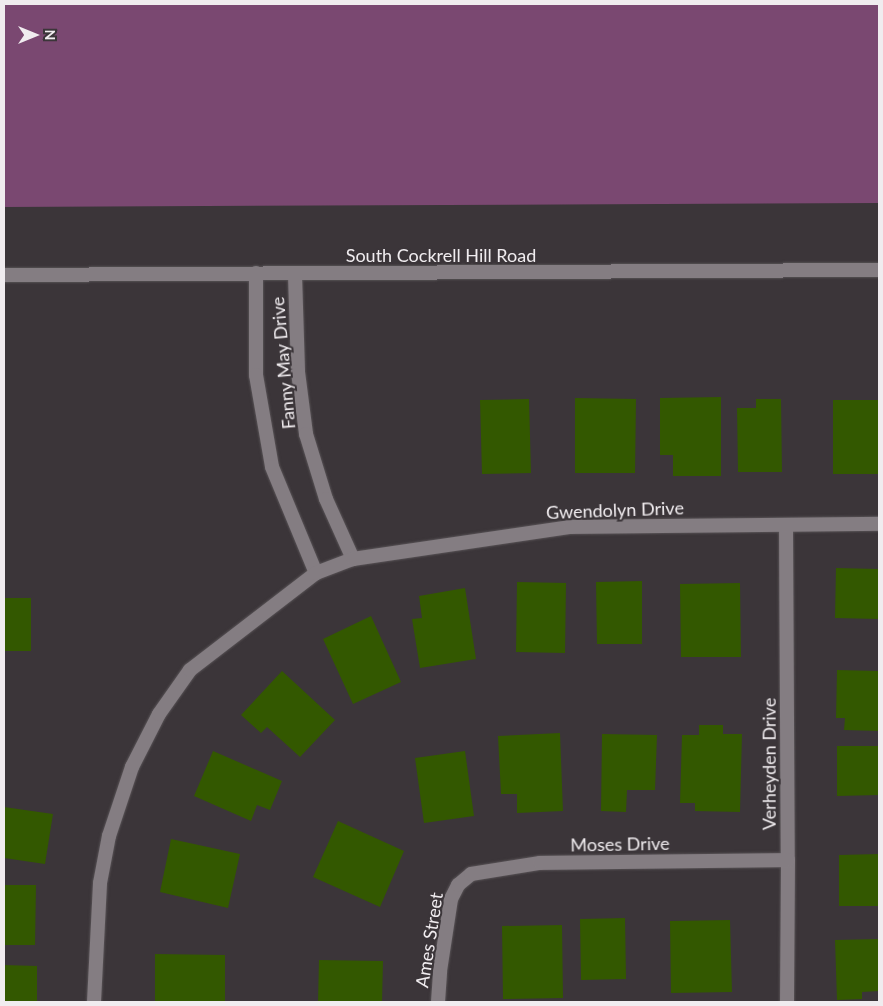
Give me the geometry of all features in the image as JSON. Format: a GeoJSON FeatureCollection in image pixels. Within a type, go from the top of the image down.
{"type":"FeatureCollection","features":[{"type":"Feature","properties":{"kind":"street","name":"South Cockrell Hill Road"},"geometry":{"type":"LineString","coordinates":[[4,275],[256,273],[295,275],[879,270]]}},
{"type":"Feature","properties":{"kind":"street","name":"Fanny May Drive"},"geometry":{"type":"LineString","coordinates":[[256,273],[256,375],[272,467],[316,573]]}},
{"type":"Feature","properties":{"kind":"street","name":"Fanny May Drive"},"geometry":{"type":"LineString","coordinates":[[295,275],[298,372],[306,434],[326,498],[353,560]]}},
{"type":"Feature","properties":{"kind":"street","name":"Gwendolyn Drive"},"geometry":{"type":"LineString","coordinates":[[94,1002],[100,883],[109,836],[132,767],[159,714],[190,670],[316,573],[353,560],[571,526],[879,524]]}},
{"type":"Feature","properties":{"kind":"street","name":"Verheyden Drive"},"geometry":{"type":"LineString","coordinates":[[786,525],[787,1002]]}},
{"type":"Feature","properties":{"kind":"street","name":"Moses Drive"},"geometry":{"type":"LineString","coordinates":[[458,885],[471,874],[494,868],[540,863],[788,860]]}},
{"type":"Feature","properties":{"kind":"street","name":"Ames Street"},"geometry":{"type":"LineString","coordinates":[[438,1002],[440,971],[451,899],[458,885]]}},
{"type":"Feature","properties":{"kind":"shaded area"},"geometry":{"type":"Polygon","coordinates":[[[4,4],[879,4],[879,203],[4,207],[4,4]]]}},
{"type":"Feature","properties":{"kind":"building"},"geometry":{"type":"Polygon","coordinates":[[[721,397],[721,476],[673,476],[673,455],[660,455],[660,398],[721,397]]]}},
{"type":"Feature","properties":{"kind":"building"},"geometry":{"type":"Polygon","coordinates":[[[575,398],[636,399],[635,473],[575,473],[575,398]]]}},
{"type":"Feature","properties":{"kind":"building"},"geometry":{"type":"Polygon","coordinates":[[[529,399],[531,473],[482,474],[480,400],[529,399]]]}},
{"type":"Feature","properties":{"kind":"building"},"geometry":{"type":"Polygon","coordinates":[[[756,399],[781,399],[782,472],[738,472],[737,408],[756,408],[756,399]]]}},
{"type":"Feature","properties":{"kind":"building"},"geometry":{"type":"Polygon","coordinates":[[[833,400],[879,400],[879,474],[833,474],[833,400]]]}},
{"type":"Feature","properties":{"kind":"building"},"geometry":{"type":"Polygon","coordinates":[[[836,568],[879,569],[879,619],[835,618],[836,568]]]}},
{"type":"Feature","properties":{"kind":"building"},"geometry":{"type":"Polygon","coordinates":[[[642,581],[642,644],[597,644],[596,582],[642,581]]]}},
{"type":"Feature","properties":{"kind":"building"},"geometry":{"type":"Polygon","coordinates":[[[517,582],[566,583],[565,653],[516,652],[517,582]]]}},
{"type":"Feature","properties":{"kind":"building"},"geometry":{"type":"Polygon","coordinates":[[[740,583],[741,657],[681,657],[680,584],[740,583]]]}},
{"type":"Feature","properties":{"kind":"building"},"geometry":{"type":"Polygon","coordinates":[[[465,588],[476,659],[420,668],[412,619],[422,618],[419,596],[465,588]]]}},
{"type":"Feature","properties":{"kind":"building"},"geometry":{"type":"Polygon","coordinates":[[[4,598],[31,598],[31,651],[4,651],[4,598]]]}},
{"type":"Feature","properties":{"kind":"building"},"geometry":{"type":"Polygon","coordinates":[[[371,616],[401,682],[353,704],[323,639],[371,616]]]}},
{"type":"Feature","properties":{"kind":"building"},"geometry":{"type":"Polygon","coordinates":[[[837,670],[879,671],[879,731],[844,730],[845,718],[836,718],[837,670]]]}},
{"type":"Feature","properties":{"kind":"building"},"geometry":{"type":"Polygon","coordinates":[[[282,671],[335,720],[300,757],[267,727],[261,733],[241,715],[282,671]]]}},
{"type":"Feature","properties":{"kind":"building"},"geometry":{"type":"Polygon","coordinates":[[[699,725],[723,725],[723,734],[742,734],[740,812],[695,811],[695,803],[680,803],[682,735],[699,735],[699,725]]]}},
{"type":"Feature","properties":{"kind":"building"},"geometry":{"type":"Polygon","coordinates":[[[560,733],[563,811],[517,813],[517,794],[501,794],[498,736],[560,733]]]}},
{"type":"Feature","properties":{"kind":"building"},"geometry":{"type":"Polygon","coordinates":[[[602,734],[657,735],[655,790],[627,790],[626,812],[601,811],[602,734]]]}},
{"type":"Feature","properties":{"kind":"building"},"geometry":{"type":"Polygon","coordinates":[[[837,746],[879,746],[879,795],[837,796],[837,746]]]}},
{"type":"Feature","properties":{"kind":"building"},"geometry":{"type":"Polygon","coordinates":[[[213,751],[282,781],[270,810],[257,805],[251,821],[194,796],[213,751]]]}},
{"type":"Feature","properties":{"kind":"building"},"geometry":{"type":"Polygon","coordinates":[[[465,751],[474,816],[424,823],[415,758],[465,751]]]}},
{"type":"Feature","properties":{"kind":"building"},"geometry":{"type":"Polygon","coordinates":[[[4,807],[53,814],[45,864],[4,858],[4,807]]]}},
{"type":"Feature","properties":{"kind":"building"},"geometry":{"type":"Polygon","coordinates":[[[338,821],[404,851],[380,907],[313,877],[338,821]]]}},
{"type":"Feature","properties":{"kind":"building"},"geometry":{"type":"Polygon","coordinates":[[[171,839],[240,854],[228,908],[160,892],[171,839]]]}},
{"type":"Feature","properties":{"kind":"building"},"geometry":{"type":"Polygon","coordinates":[[[879,854],[879,906],[839,906],[839,855],[879,854]]]}},
{"type":"Feature","properties":{"kind":"building"},"geometry":{"type":"Polygon","coordinates":[[[4,885],[36,885],[35,945],[4,945],[4,885]]]}},
{"type":"Feature","properties":{"kind":"building"},"geometry":{"type":"Polygon","coordinates":[[[625,918],[626,979],[581,980],[580,919],[625,918]]]}},
{"type":"Feature","properties":{"kind":"building"},"geometry":{"type":"Polygon","coordinates":[[[730,920],[732,992],[671,993],[670,921],[730,920]]]}},
{"type":"Feature","properties":{"kind":"building"},"geometry":{"type":"Polygon","coordinates":[[[562,925],[563,998],[503,999],[502,926],[562,925]]]}},
{"type":"Feature","properties":{"kind":"building"},"geometry":{"type":"Polygon","coordinates":[[[879,939],[879,991],[862,992],[862,999],[837,1000],[835,940],[879,939]]]}},
{"type":"Feature","properties":{"kind":"building"},"geometry":{"type":"Polygon","coordinates":[[[155,954],[225,955],[225,1002],[155,1002],[155,954]]]}},
{"type":"Feature","properties":{"kind":"building"},"geometry":{"type":"Polygon","coordinates":[[[319,960],[383,961],[382,1002],[318,1002],[319,960]]]}},
{"type":"Feature","properties":{"kind":"building"},"geometry":{"type":"Polygon","coordinates":[[[4,965],[37,966],[37,1002],[4,1002],[4,965]]]}}]}
